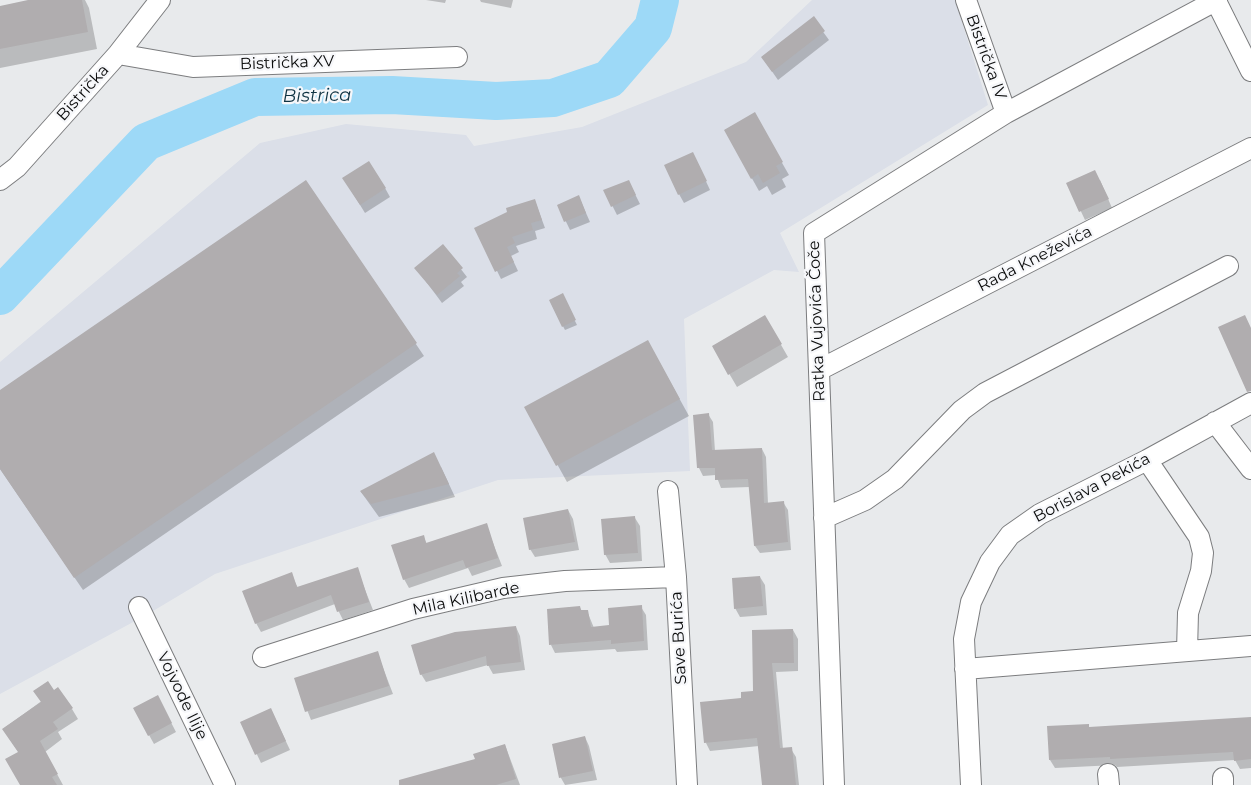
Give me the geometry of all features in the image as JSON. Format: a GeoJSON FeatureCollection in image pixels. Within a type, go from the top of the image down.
{"type":"FeatureCollection","features":[{"type":"Feature","properties":{"kind":"street","name":"Bistrička"},"geometry":{"type":"LineString","coordinates":[[0,180],[17,167],[118,54],[160,0]]}},
{"type":"Feature","properties":{"kind":"street","name":"Bistrička IV"},"geometry":{"type":"LineString","coordinates":[[966,0],[1006,113]]}},
{"type":"Feature","properties":{"kind":"street","name":"Ratka Vujovića Čoče"},"geometry":{"type":"LineString","coordinates":[[834,785],[814,233],[1006,113],[1216,0]]}},
{"type":"Feature","properties":{"kind":"street"},"geometry":{"type":"LineString","coordinates":[[1216,0],[1251,71]]}},
{"type":"Feature","properties":{"kind":"street","name":"Bistrička XV"},"geometry":{"type":"LineString","coordinates":[[118,54],[193,67],[457,56]]}},
{"type":"Feature","properties":{"kind":"street","name":"Rada Kneževića"},"geometry":{"type":"LineString","coordinates":[[820,370],[1251,148]]}},
{"type":"Feature","properties":{"kind":"street"},"geometry":{"type":"LineString","coordinates":[[824,518],[865,500],[895,478],[962,410],[985,393],[1228,266]]}},
{"type":"Feature","properties":{"kind":"street","name":"Borislava Pekića"},"geometry":{"type":"LineString","coordinates":[[971,785],[964,638],[971,602],[990,562],[1010,535],[1040,514],[1147,460],[1251,403]]}},
{"type":"Feature","properties":{"kind":"street"},"geometry":{"type":"LineString","coordinates":[[1215,422],[1251,469]]}},
{"type":"Feature","properties":{"kind":"street"},"geometry":{"type":"LineString","coordinates":[[1147,460],[1198,537],[1203,553],[1201,571],[1188,613],[1187,650]]}},
{"type":"Feature","properties":{"kind":"street","name":"Save Burića"},"geometry":{"type":"LineString","coordinates":[[668,491],[676,577],[687,785]]}},
{"type":"Feature","properties":{"kind":"street","name":"Mila Kilibarde"},"geometry":{"type":"LineString","coordinates":[[263,657],[413,610],[502,588],[565,581],[676,577]]}},
{"type":"Feature","properties":{"kind":"street","name":"Vojvode Ilije"},"geometry":{"type":"LineString","coordinates":[[139,607],[225,785]]}},
{"type":"Feature","properties":{"kind":"street"},"geometry":{"type":"LineString","coordinates":[[965,669],[1251,646]]}},
{"type":"Feature","properties":{"kind":"shaded area"},"geometry":{"type":"Polygon","coordinates":[[[812,0],[955,0],[988,105],[780,233],[799,272],[774,270],[684,319],[690,471],[498,480],[215,574],[148,614],[0,694],[0,362],[260,143],[346,124],[466,135],[474,146],[582,127],[746,62],[812,0]]]}},
{"type":"Feature","properties":{"kind":"building"},"geometry":{"type":"Polygon","coordinates":[[[28,0],[82,0],[88,32],[0,49],[0,6],[28,0]]]}},
{"type":"Feature","properties":{"kind":"building"},"geometry":{"type":"Polygon","coordinates":[[[814,16],[825,31],[772,72],[761,57],[814,16]]]}},
{"type":"Feature","properties":{"kind":"building"},"geometry":{"type":"Polygon","coordinates":[[[755,112],[783,162],[776,166],[780,173],[763,183],[758,174],[751,179],[724,130],[755,112]]]}},
{"type":"Feature","properties":{"kind":"building"},"geometry":{"type":"Polygon","coordinates":[[[693,152],[707,181],[678,195],[664,165],[693,152]]]}},
{"type":"Feature","properties":{"kind":"building"},"geometry":{"type":"Polygon","coordinates":[[[369,161],[386,188],[360,205],[342,178],[369,161]]]}},
{"type":"Feature","properties":{"kind":"building"},"geometry":{"type":"Polygon","coordinates":[[[1095,170],[1109,199],[1079,212],[1066,183],[1095,170]]]}},
{"type":"Feature","properties":{"kind":"building"},"geometry":{"type":"Polygon","coordinates":[[[306,180],[417,343],[74,578],[0,469],[0,390],[306,180]]]}},
{"type":"Feature","properties":{"kind":"building"},"geometry":{"type":"Polygon","coordinates":[[[629,180],[636,195],[611,207],[603,190],[629,180]]]}},
{"type":"Feature","properties":{"kind":"building"},"geometry":{"type":"Polygon","coordinates":[[[579,195],[586,213],[564,222],[557,205],[579,195]]]}},
{"type":"Feature","properties":{"kind":"building"},"geometry":{"type":"Polygon","coordinates":[[[535,199],[542,220],[531,223],[533,230],[512,237],[515,243],[507,247],[514,262],[495,272],[474,228],[507,212],[506,208],[535,199]]]}},
{"type":"Feature","properties":{"kind":"building"},"geometry":{"type":"Polygon","coordinates":[[[443,244],[463,268],[457,273],[460,276],[437,295],[414,268],[443,244]]]}},
{"type":"Feature","properties":{"kind":"building"},"geometry":{"type":"Polygon","coordinates":[[[563,293],[576,320],[562,327],[549,300],[563,293]]]}},
{"type":"Feature","properties":{"kind":"building"},"geometry":{"type":"Polygon","coordinates":[[[765,315],[782,344],[728,375],[712,346],[765,315]]]}},
{"type":"Feature","properties":{"kind":"building"},"geometry":{"type":"Polygon","coordinates":[[[1245,315],[1251,328],[1251,391],[1247,392],[1218,327],[1245,315]]]}},
{"type":"Feature","properties":{"kind":"building"},"geometry":{"type":"Polygon","coordinates":[[[648,340],[680,399],[556,466],[524,407],[648,340]]]}},
{"type":"Feature","properties":{"kind":"building"},"geometry":{"type":"Polygon","coordinates":[[[709,413],[712,450],[762,448],[764,503],[784,501],[788,542],[754,546],[748,479],[715,480],[715,468],[697,468],[693,415],[709,413]]]}},
{"type":"Feature","properties":{"kind":"building"},"geometry":{"type":"Polygon","coordinates":[[[434,452],[449,484],[371,504],[360,491],[434,452]]]}},
{"type":"Feature","properties":{"kind":"building"},"geometry":{"type":"Polygon","coordinates":[[[568,509],[575,542],[529,550],[523,518],[568,509]]]}},
{"type":"Feature","properties":{"kind":"building"},"geometry":{"type":"Polygon","coordinates":[[[635,516],[638,553],[604,555],[601,519],[635,516]]]}},
{"type":"Feature","properties":{"kind":"building"},"geometry":{"type":"Polygon","coordinates":[[[487,523],[498,558],[466,568],[463,560],[403,580],[391,545],[424,535],[426,543],[487,523]]]}},
{"type":"Feature","properties":{"kind":"building"},"geometry":{"type":"Polygon","coordinates":[[[358,567],[369,602],[337,612],[331,595],[255,624],[242,591],[292,572],[297,587],[358,567]]]}},
{"type":"Feature","properties":{"kind":"building"},"geometry":{"type":"Polygon","coordinates":[[[760,576],[763,606],[734,609],[732,578],[760,576]]]}},
{"type":"Feature","properties":{"kind":"building"},"geometry":{"type":"Polygon","coordinates":[[[642,605],[644,641],[611,644],[611,640],[549,645],[547,609],[580,606],[581,610],[588,610],[591,627],[609,625],[608,608],[642,605]]]}},
{"type":"Feature","properties":{"kind":"building"},"geometry":{"type":"Polygon","coordinates":[[[516,626],[521,662],[487,666],[486,656],[420,675],[411,645],[455,632],[516,626]]]}},
{"type":"Feature","properties":{"kind":"building"},"geometry":{"type":"Polygon","coordinates":[[[793,629],[794,663],[772,663],[780,748],[792,747],[796,785],[762,785],[757,738],[704,743],[700,702],[741,698],[741,692],[753,691],[752,630],[793,629]]]}},
{"type":"Feature","properties":{"kind":"building"},"geometry":{"type":"Polygon","coordinates":[[[378,651],[389,686],[305,712],[294,678],[378,651]]]}},
{"type":"Feature","properties":{"kind":"building"},"geometry":{"type":"Polygon","coordinates":[[[48,681],[54,690],[58,687],[73,708],[53,722],[58,729],[40,741],[58,774],[52,777],[57,785],[20,785],[5,759],[18,752],[2,729],[41,702],[33,691],[48,681]]]}},
{"type":"Feature","properties":{"kind":"building"},"geometry":{"type":"Polygon","coordinates":[[[158,695],[172,723],[148,736],[133,708],[158,695]]]}},
{"type":"Feature","properties":{"kind":"building"},"geometry":{"type":"Polygon","coordinates":[[[271,708],[286,741],[255,755],[240,722],[271,708]]]}},
{"type":"Feature","properties":{"kind":"building"},"geometry":{"type":"Polygon","coordinates":[[[1251,717],[1251,759],[1234,761],[1233,752],[1110,759],[1110,757],[1049,760],[1047,726],[1089,724],[1089,727],[1251,717]]]}},
{"type":"Feature","properties":{"kind":"building"},"geometry":{"type":"Polygon","coordinates":[[[585,736],[593,771],[559,778],[552,744],[585,736]]]}},
{"type":"Feature","properties":{"kind":"building"},"geometry":{"type":"Polygon","coordinates":[[[505,744],[516,779],[496,785],[399,785],[399,780],[475,759],[473,754],[505,744]]]}},
{"type":"Feature","properties":{"kind":"waterway","name":"Bistrica"},"geometry":{"type":"LineString","coordinates":[[0,296],[146,142],[255,97],[392,95],[496,101],[553,98],[609,79],[653,28],[660,0]]}}]}
